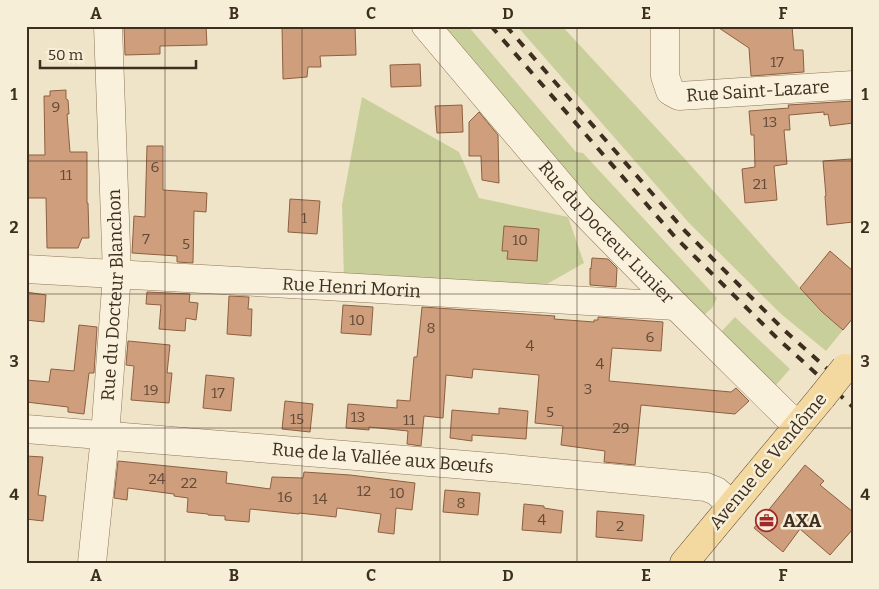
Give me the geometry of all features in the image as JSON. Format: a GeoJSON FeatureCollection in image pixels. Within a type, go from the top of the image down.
{"type":"FeatureCollection","features":[{"type":"Feature","properties":{"kind":"main road","name":"Avenue de Vendôme"},"geometry":{"type":"LineString","coordinates":[[684,563],[849,364]]}},
{"type":"Feature","properties":{"kind":"street","name":"Rue du Docteur Blanchon"},"geometry":{"type":"LineString","coordinates":[[92,563],[105,436],[117,274],[108,26]]}},
{"type":"Feature","properties":{"kind":"street","name":"Rue du Docteur Lunier"},"geometry":{"type":"LineString","coordinates":[[426,26],[580,208],[676,306],[798,425]]}},
{"type":"Feature","properties":{"kind":"street","name":"Rue Saint-Lazare"},"geometry":{"type":"LineString","coordinates":[[665,26],[666,76],[670,92],[679,96],[853,85]]}},
{"type":"Feature","properties":{"kind":"street","name":"Rue Henri Morin"},"geometry":{"type":"LineString","coordinates":[[26,269],[676,306]]}},
{"type":"Feature","properties":{"kind":"street","name":"Rue de la Vallée aux Bœufs"},"geometry":{"type":"LineString","coordinates":[[26,429],[504,468],[706,487],[716,491],[732,505]]}},
{"type":"Feature","properties":{"kind":"green space"},"geometry":{"type":"Polygon","coordinates":[[[442,26],[468,26],[576,152],[583,153],[717,298],[712,308],[702,317],[629,246],[442,26]]]}},
{"type":"Feature","properties":{"kind":"green space"},"geometry":{"type":"Polygon","coordinates":[[[517,26],[562,26],[685,159],[822,313],[843,330],[826,351],[781,314],[689,223],[517,26]]]}},
{"type":"Feature","properties":{"kind":"green space"},"geometry":{"type":"Polygon","coordinates":[[[362,97],[459,152],[479,198],[568,217],[584,263],[533,292],[344,281],[342,205],[362,97]]]}},
{"type":"Feature","properties":{"kind":"green space"},"geometry":{"type":"Polygon","coordinates":[[[735,317],[790,369],[776,385],[719,334],[735,317]]]}},
{"type":"Feature","properties":{"kind":"building"},"geometry":{"type":"Polygon","coordinates":[[[124,26],[206,26],[207,45],[160,46],[160,54],[125,55],[124,26]]]}},
{"type":"Feature","properties":{"kind":"building"},"geometry":{"type":"Polygon","coordinates":[[[282,26],[355,26],[356,55],[320,56],[321,67],[308,67],[307,77],[283,79],[282,26]]]}},
{"type":"Feature","properties":{"kind":"building"},"geometry":{"type":"Polygon","coordinates":[[[716,26],[792,26],[794,50],[803,50],[804,72],[751,76],[749,48],[716,26]]]}},
{"type":"Feature","properties":{"kind":"building"},"geometry":{"type":"Polygon","coordinates":[[[420,64],[421,86],[391,87],[390,65],[420,64]]]}},
{"type":"Feature","properties":{"kind":"building"},"geometry":{"type":"Polygon","coordinates":[[[66,90],[70,152],[87,152],[89,238],[82,238],[78,248],[47,248],[46,198],[27,198],[27,155],[45,155],[44,96],[50,96],[50,91],[66,90]]]}},
{"type":"Feature","properties":{"kind":"building"},"geometry":{"type":"Polygon","coordinates":[[[853,101],[853,123],[830,126],[828,114],[824,115],[824,112],[789,115],[790,130],[784,130],[787,164],[774,166],[777,200],[745,203],[742,169],[755,167],[754,135],[751,135],[749,111],[789,108],[788,105],[853,101]]]}},
{"type":"Feature","properties":{"kind":"building"},"geometry":{"type":"Polygon","coordinates":[[[462,105],[463,132],[437,133],[435,106],[462,105]]]}},
{"type":"Feature","properties":{"kind":"building"},"geometry":{"type":"Polygon","coordinates":[[[479,112],[498,135],[499,183],[482,180],[481,156],[469,156],[469,122],[479,112]]]}},
{"type":"Feature","properties":{"kind":"building"},"geometry":{"type":"Polygon","coordinates":[[[147,146],[163,146],[163,190],[207,193],[206,212],[194,211],[193,263],[177,262],[177,256],[132,253],[134,216],[145,217],[147,146]]]}},
{"type":"Feature","properties":{"kind":"building"},"geometry":{"type":"Polygon","coordinates":[[[851,159],[853,173],[853,222],[827,225],[823,161],[851,159]]]}},
{"type":"Feature","properties":{"kind":"building"},"geometry":{"type":"Polygon","coordinates":[[[290,199],[320,201],[317,234],[288,232],[290,199]]]}},
{"type":"Feature","properties":{"kind":"building"},"geometry":{"type":"Polygon","coordinates":[[[504,226],[539,229],[537,261],[507,259],[508,251],[502,251],[504,226]]]}},
{"type":"Feature","properties":{"kind":"building"},"geometry":{"type":"Polygon","coordinates":[[[830,251],[853,271],[853,318],[843,330],[822,312],[800,288],[830,251]]]}},
{"type":"Feature","properties":{"kind":"building"},"geometry":{"type":"Polygon","coordinates":[[[592,258],[608,259],[617,268],[616,287],[590,285],[592,258]]]}},
{"type":"Feature","properties":{"kind":"building"},"geometry":{"type":"Polygon","coordinates":[[[26,292],[46,295],[44,322],[26,320],[26,292]]]}},
{"type":"Feature","properties":{"kind":"building"},"geometry":{"type":"Polygon","coordinates":[[[147,292],[190,294],[189,302],[198,303],[196,320],[186,318],[185,331],[159,329],[161,305],[146,304],[147,292]]]}},
{"type":"Feature","properties":{"kind":"building"},"geometry":{"type":"Polygon","coordinates":[[[229,296],[249,297],[248,309],[252,309],[251,336],[227,334],[229,296]]]}},
{"type":"Feature","properties":{"kind":"building"},"geometry":{"type":"Polygon","coordinates":[[[343,305],[373,307],[371,335],[341,333],[343,305]]]}},
{"type":"Feature","properties":{"kind":"building"},"geometry":{"type":"Polygon","coordinates":[[[422,307],[555,316],[554,319],[594,322],[594,320],[598,320],[598,317],[663,322],[661,351],[612,348],[609,381],[731,392],[736,388],[749,401],[735,414],[641,405],[635,465],[604,462],[605,451],[561,445],[563,426],[535,423],[539,375],[473,369],[472,378],[446,375],[443,418],[424,416],[421,446],[407,444],[408,431],[369,427],[369,430],[346,428],[348,404],[397,408],[397,400],[410,401],[414,357],[417,357],[422,307]]]}},
{"type":"Feature","properties":{"kind":"building"},"geometry":{"type":"Polygon","coordinates":[[[79,325],[97,327],[94,373],[89,373],[84,414],[68,412],[68,407],[26,402],[26,380],[49,382],[51,369],[74,371],[79,325]]]}},
{"type":"Feature","properties":{"kind":"building"},"geometry":{"type":"Polygon","coordinates":[[[128,341],[170,345],[167,373],[172,373],[169,403],[131,400],[134,366],[126,365],[128,341]]]}},
{"type":"Feature","properties":{"kind":"building"},"geometry":{"type":"Polygon","coordinates":[[[206,375],[234,378],[231,411],[203,408],[206,375]]]}},
{"type":"Feature","properties":{"kind":"building"},"geometry":{"type":"Polygon","coordinates":[[[285,401],[313,404],[310,432],[282,429],[285,401]]]}},
{"type":"Feature","properties":{"kind":"building"},"geometry":{"type":"Polygon","coordinates":[[[499,408],[528,411],[526,439],[472,435],[472,441],[450,438],[452,410],[499,414],[499,408]]]}},
{"type":"Feature","properties":{"kind":"building"},"geometry":{"type":"Polygon","coordinates":[[[26,456],[43,457],[38,495],[46,496],[43,521],[26,519],[26,456]]]}},
{"type":"Feature","properties":{"kind":"building"},"geometry":{"type":"Polygon","coordinates":[[[118,461],[227,472],[226,483],[270,489],[272,477],[303,478],[304,472],[350,475],[415,483],[412,510],[396,508],[394,534],[378,532],[381,514],[337,508],[336,517],[250,509],[249,522],[225,520],[225,516],[187,512],[188,498],[174,496],[174,494],[128,488],[127,500],[114,498],[118,461]]]}},
{"type":"Feature","properties":{"kind":"building"},"geometry":{"type":"Polygon","coordinates":[[[805,465],[824,481],[820,485],[853,512],[853,529],[830,555],[800,529],[783,552],[754,528],[805,465]]]}},
{"type":"Feature","properties":{"kind":"building"},"geometry":{"type":"Polygon","coordinates":[[[445,490],[480,493],[478,515],[443,512],[445,490]]]}},
{"type":"Feature","properties":{"kind":"building"},"geometry":{"type":"Polygon","coordinates":[[[524,504],[544,506],[544,508],[563,511],[561,533],[522,530],[524,504]]]}},
{"type":"Feature","properties":{"kind":"building"},"geometry":{"type":"Polygon","coordinates":[[[597,511],[644,515],[642,541],[596,537],[597,511]]]}},
{"type":"Feature","properties":{"kind":"railway"},"geometry":{"type":"LineString","coordinates":[[491,26],[676,238],[776,337],[853,407]]}},
{"type":"Feature","properties":{"kind":"railway"},"geometry":{"type":"LineString","coordinates":[[506,26],[685,231],[784,330],[853,392]]}},
{"type":"Feature","properties":{"kind":"place","name":"AXA"},"geometry":{"type":"Point","coordinates":[767,521]}}]}
